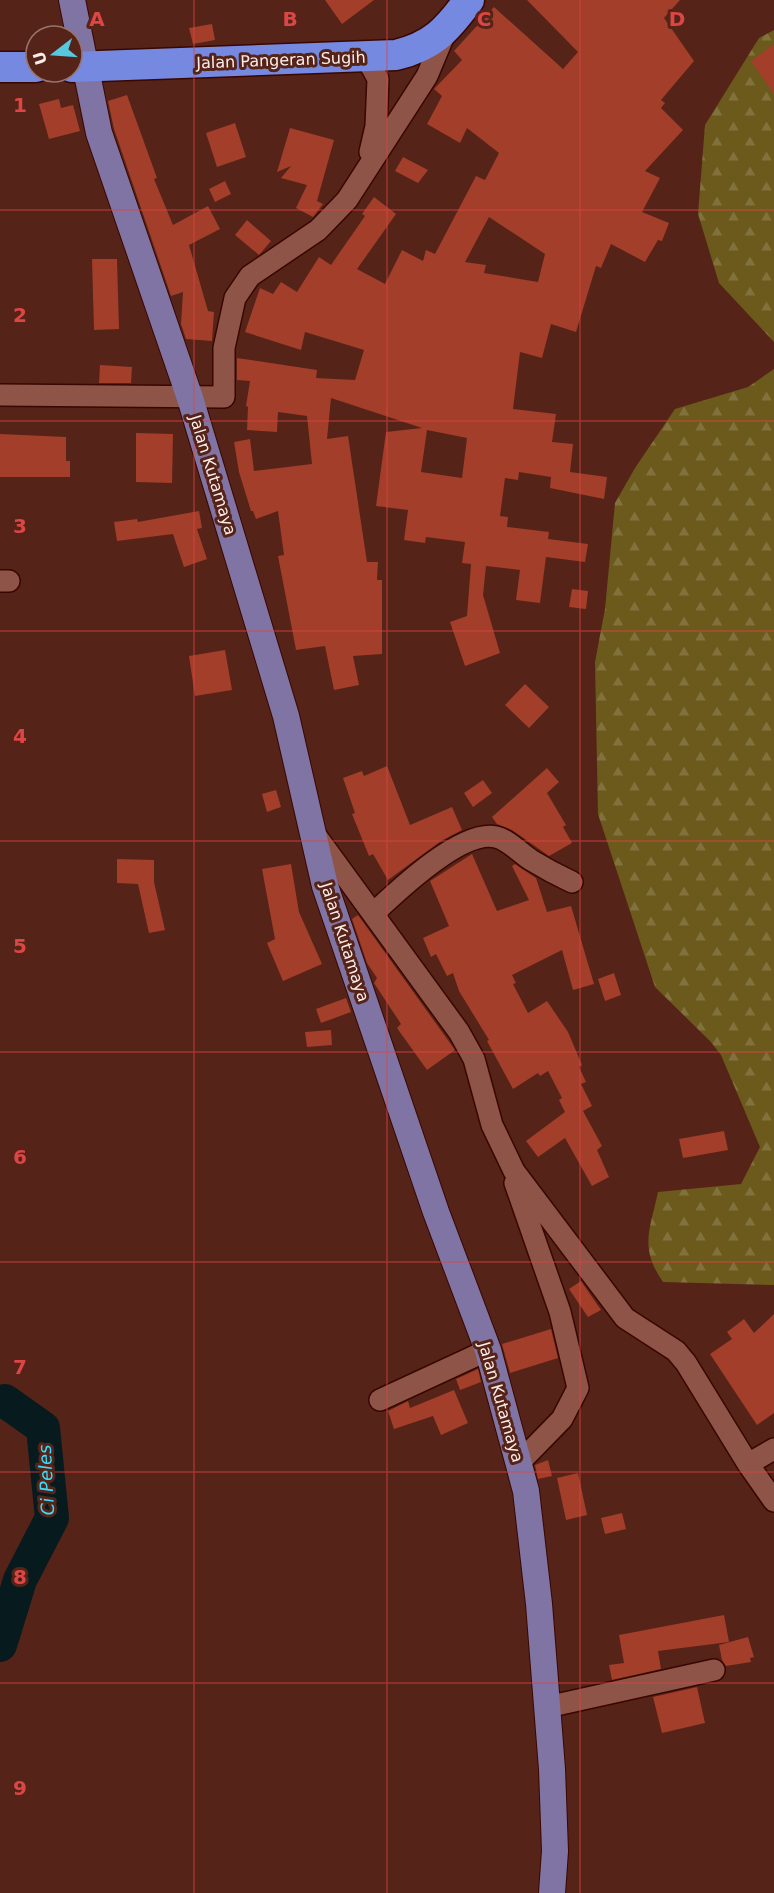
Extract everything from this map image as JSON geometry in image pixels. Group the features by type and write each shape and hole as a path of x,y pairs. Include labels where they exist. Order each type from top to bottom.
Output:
{"highway":[{"name":"Jalan Pangeran Sugih","path":"84,67 366,57 410,52 445,33 469,0"},
{"path":"0,67 24,67"}],"main road":[{"name":"Jalan Kutamaya","path":"72,0 74,24"},
{"name":"Jalan Kutamaya","path":"83,84 117,192 190,398 286,716 312,830 341,936 391,1072 436,1212 488,1350 518,1464 527,1502 547,1707 555,1851 552,1893"}],"street":[{"path":"0,395 224,398 224,348 235,298 250,276 318,230 347,200 366,167 427,76 445,33"},
{"path":"366,57 378,79 376,126 366,167"},
{"path":"312,830 459,1032 474,1059 502,1149 560,1312 578,1388 562,1419 518,1464"},
{"path":"373,914 421,870 456,848 487,836 498,837 529,859 572,882"},
{"path":"502,1149 527,1188 625,1318 676,1351 686,1363 748,1464 774,1501"},
{"path":"380,1400 488,1350"},
{"path":"748,1464 774,1449"},
{"path":"547,1707 714,1671"}],"green space":[{"path":"774,30 774,342 719,283 698,214 705,125 759,38"},
{"path":"774,369 774,1285 663,1282 651,1259 648,1238 658,1192 741,1184 760,1147 721,1055 710,1041 655,987 598,814 595,662 605,609 615,503 635,468 675,409 748,387"}],"building":[{"path":"325,0 374,0 342,24"},
{"path":"527,0 680,0 664,18 694,61 661,100 665,103 661,108 683,130 645,171 660,178 642,212 669,223 662,241 658,240 645,262 611,244 601,268 596,266 576,332 551,324 542,358 520,352 513,409 556,414 552,442 573,444 570,472 607,477 604,499 550,488 551,477 519,472 518,480 505,478 500,516 508,517 507,527 549,532 548,539 588,544 585,562 546,557 540,603 516,600 520,570 486,566 483,595 500,653 465,666 450,622 467,616 471,564 462,563 465,542 426,537 425,543 404,540 408,510 376,506 386,432 422,428 331,398 327,439 348,436 367,562 378,562 377,580 382,580 382,654 353,656 359,685 334,690 325,646 296,650 278,556 284,555 278,511 256,519 251,511 239,472 234,442 250,439 254,471 312,464 307,416 278,412 277,432 247,430 248,407 246,406 250,381 237,380 237,358 317,370 316,378 355,380 364,350 305,332 301,350 245,332 260,288 273,294 281,282 297,292 319,257 331,265 365,216 362,214 374,197 396,214 357,269 385,284 402,250 423,261 426,250 435,254 476,176 485,180 499,153 467,128 460,143 427,124 442,96 434,89 462,60 454,51 494,7 563,69 578,52","holes":["489,217 545,254 538,282 484,273 486,265 465,262","427,430 467,438 462,478 421,472"]},
{"path":"212,24 215,40 193,44 189,28"},
{"path":"774,44 774,94 751,61"},
{"path":"127,95 157,178 154,179 173,225 208,206 220,229 189,245 208,311 214,312 212,341 186,339 181,324 183,292 171,296 114,129 108,101"},
{"path":"59,99 61,108 73,105 80,131 49,139 39,104"},
{"path":"235,123 246,157 217,167 206,133"},
{"path":"290,128 334,140 317,201 323,204 313,217 296,208 307,185 281,178 291,166 277,172"},
{"path":"403,157 428,170 418,183 395,171"},
{"path":"225,181 231,194 215,202 209,189"},
{"path":"247,220 271,241 259,255 235,235"},
{"path":"92,259 117,259 119,329 94,330"},
{"path":"100,365 132,367 131,383 99,383"},
{"path":"136,433 173,434 172,483 136,482"},
{"path":"0,434 66,437 66,461 70,461 70,477 0,477"},
{"path":"199,511 202,528 197,529 207,559 184,567 173,534 117,541 114,522 137,519 138,522"},
{"path":"572,589 588,591 586,609 569,607"},
{"path":"225,650 232,690 195,696 189,656"},
{"path":"525,684 549,707 529,728 505,705"},
{"path":"387,766 410,825 452,807 462,830 441,841 388,880 373,854 369,856 352,814 355,813 343,778 362,771 364,776"},
{"path":"547,768 559,782 547,793 566,825 563,827 572,843 549,856 512,830 497,824 492,817"},
{"path":"483,780 492,793 473,807 464,793"},
{"path":"276,790 281,807 267,812 262,794"},
{"path":"472,854 497,911 529,900 512,866 515,864 536,878 547,912 571,906 594,984 573,990 562,950 512,975 516,983 513,984 528,1013 547,1001 568,1032 582,1065 579,1067 586,1082 581,1084 592,1106 583,1111 602,1146 597,1150 609,1177 592,1186 565,1138 538,1157 526,1141 565,1112 559,1100 562,1098 548,1071 540,1076 538,1073 513,1089 487,1041 489,1040 459,991 453,973 447,976 436,954 431,957 423,938 449,926 430,881"},
{"path":"117,859 154,860 154,882 165,930 149,933 138,884 117,883"},
{"path":"291,864 299,912 322,964 283,981 267,943 275,939 262,869"},
{"path":"358,915 455,1050 427,1070 397,1028 401,1024 374,983 377,978 367,963 352,919"},
{"path":"614,973 621,995 605,1001 598,979"},
{"path":"346,998 351,1012 321,1023 316,1009"},
{"path":"331,1030 332,1045 307,1047 305,1032"},
{"path":"724,1131 728,1150 683,1158 679,1139"},
{"path":"581,1281 601,1310 588,1317 569,1289"},
{"path":"774,1314 774,1413 757,1425 710,1354 732,1339 727,1332 744,1319 754,1333"},
{"path":"551,1329 558,1358 510,1373 502,1344"},
{"path":"478,1369 481,1382 460,1390 456,1379"},
{"path":"454,1390 468,1423 441,1435 433,1416 394,1429 388,1411 408,1401 410,1408"},
{"path":"548,1460 552,1476 538,1479 535,1465"},
{"path":"578,1473 587,1515 566,1520 557,1478"},
{"path":"622,1513 626,1529 605,1534 601,1518"},
{"path":"724,1615 729,1642 658,1651 661,1669 612,1680 609,1665 624,1663 619,1635"},
{"path":"748,1637 754,1657 750,1658 751,1662 726,1666 722,1660 719,1645"},
{"path":"697,1687 705,1723 662,1733 653,1697"}],"waterway":[{"name":"Ci Peles","path":"0,1402 5,1401 43,1428 52,1518 20,1580 0,1645"}]}
